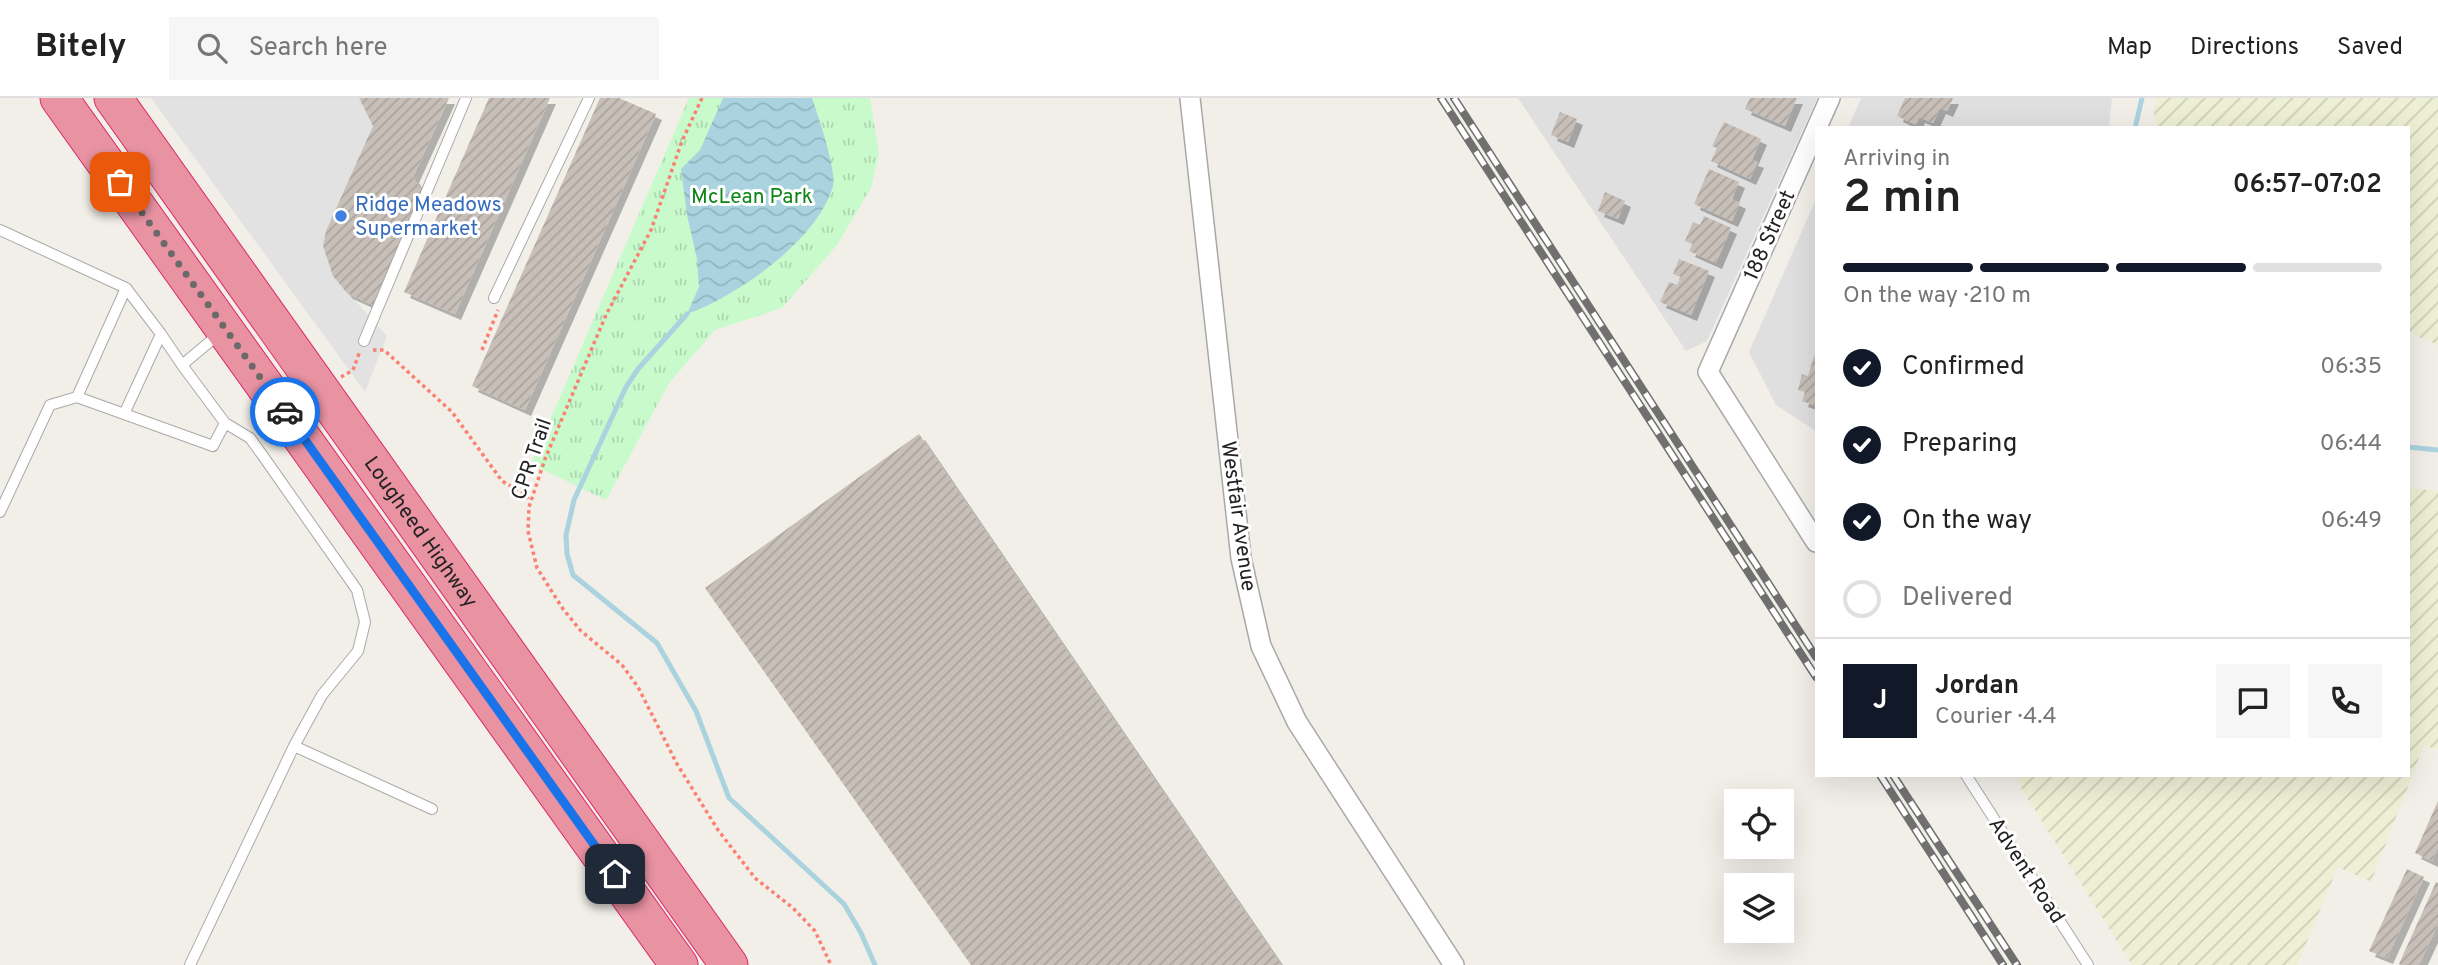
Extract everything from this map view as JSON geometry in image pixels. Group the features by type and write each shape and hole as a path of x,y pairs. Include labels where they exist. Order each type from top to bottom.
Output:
{"highway":[{"name":"Lougheed Highway","path":"59,98 680,965"},
{"name":"Lougheed Highway","path":"123,106 729,965"}],"street":[{"name":"Westfair Avenue","path":"1190,98 1241,558 1261,646 1297,722 1454,965"},
{"name":"188 Street","path":"1818,126 1830,98"},
{"name":"188 Street","path":"1815,132 1708,372 1815,540"}],"lane":[{"path":"367,346 466,98"},
{"path":"494,298 589,98"},
{"path":"0,230 126,288 225,424 250,438 357,590 365,622 358,651 322,695 293,746 190,965"},
{"path":"77,397 126,288"},
{"path":"182,365 226,328"},
{"path":"124,414 162,334"},
{"path":"0,512 50,405 77,397 214,446 225,424"},
{"path":"293,746 432,808"},
{"name":"Advent Road","path":"1967,777 2088,965"}],"path":[{"name":"CPR Trail","path":"702,98 682,142 651,230 606,315 545,459 530,503 528,531 537,568 549,588 581,631 622,665 638,687 677,764 718,830 755,878 793,908 816,931 831,965"},
{"path":"482,350 500,306 494,298"},
{"path":"339,378 354,370 367,346 384,350 452,412 502,481 526,495 530,503"}],"shaded area":[{"path":"151,98 359,98 373,126 323,246 333,276 387,336 365,392"},
{"path":"1518,98 1817,98 1707,341 1686,351"},
{"path":"1861,98 2112,98 2109,126 1849,126"},
{"path":"1815,201 1815,430 1776,405 1749,352"}],"green space":[{"name":"McLean Park","path":"689,98 870,98 879,154 871,188 837,245 782,308 715,330 669,383 606,500 531,464"},
{"path":"2157,98 2438,98 2438,345 2410,333 2410,126 2157,126 2153,111"},
{"path":"2410,488 2438,491 2438,750 2424,745 2371,882 2338,867 2297,965 2132,965 2021,788 2017,777 2410,777"}],"water":[{"path":"723,98 812,98 830,156 833,186 811,226 773,264 729,294 687,314 699,287 697,259 687,215 681,169 700,150"}],"building":[{"path":"359,98 449,98 413,177 422,192 373,305 347,293 333,276 323,246 326,231 373,126"},
{"path":"489,98 550,98 455,314 404,292"},
{"path":"600,98 619,98 656,114 525,410 472,386"},
{"path":"1750,98 1797,98 1785,126 1745,109"},
{"path":"1905,98 1953,98 1947,111 1940,108 1933,123 1919,117 1916,125 1897,116"},
{"path":"1560,112 1577,119 1568,142 1551,135"},
{"path":"1724,122 1761,139 1752,160 1758,162 1750,179 1711,161 1717,148 1712,146"},
{"path":"1709,169 1739,182 1732,199 1740,203 1732,221 1694,204"},
{"path":"1605,192 1625,201 1618,219 1598,211"},
{"path":"1704,216 1731,228 1716,263 1689,251 1693,244 1685,241 1693,222 1700,225"},
{"path":"1679,259 1709,271 1691,315 1660,302 1669,282 1677,285 1681,277 1673,274"},
{"path":"1814,356 1815,406 1802,401 1805,392 1798,390 1802,374 1808,376"},
{"path":"919,434 1281,965 971,965 705,588"},
{"path":"2438,801 2438,847 2432,861 2415,853"},
{"path":"2407,869 2424,877 2387,958 2369,951"},
{"path":"2436,882 2438,924 2419,965 2401,965 2399,964"}],"waterway":[{"path":"2135,126 2142,98"},
{"path":"687,314 638,369 626,387 574,500 566,535 567,554 573,575 657,643 696,711 729,798 844,904 875,965"},
{"path":"2410,447 2438,450"}],"railway":[{"path":"1441,98 1815,675"},
{"path":"1454,98 1815,655"},
{"path":"1881,777 2003,965"},
{"path":"1894,777 2017,965"}],"way so far":[{"path":"120,182 285,412"}],"place":[{"name":"Ridge Meadows Supermarket","path":"341,216"}],"route":[{"path":"285,412 615,874"}]}
